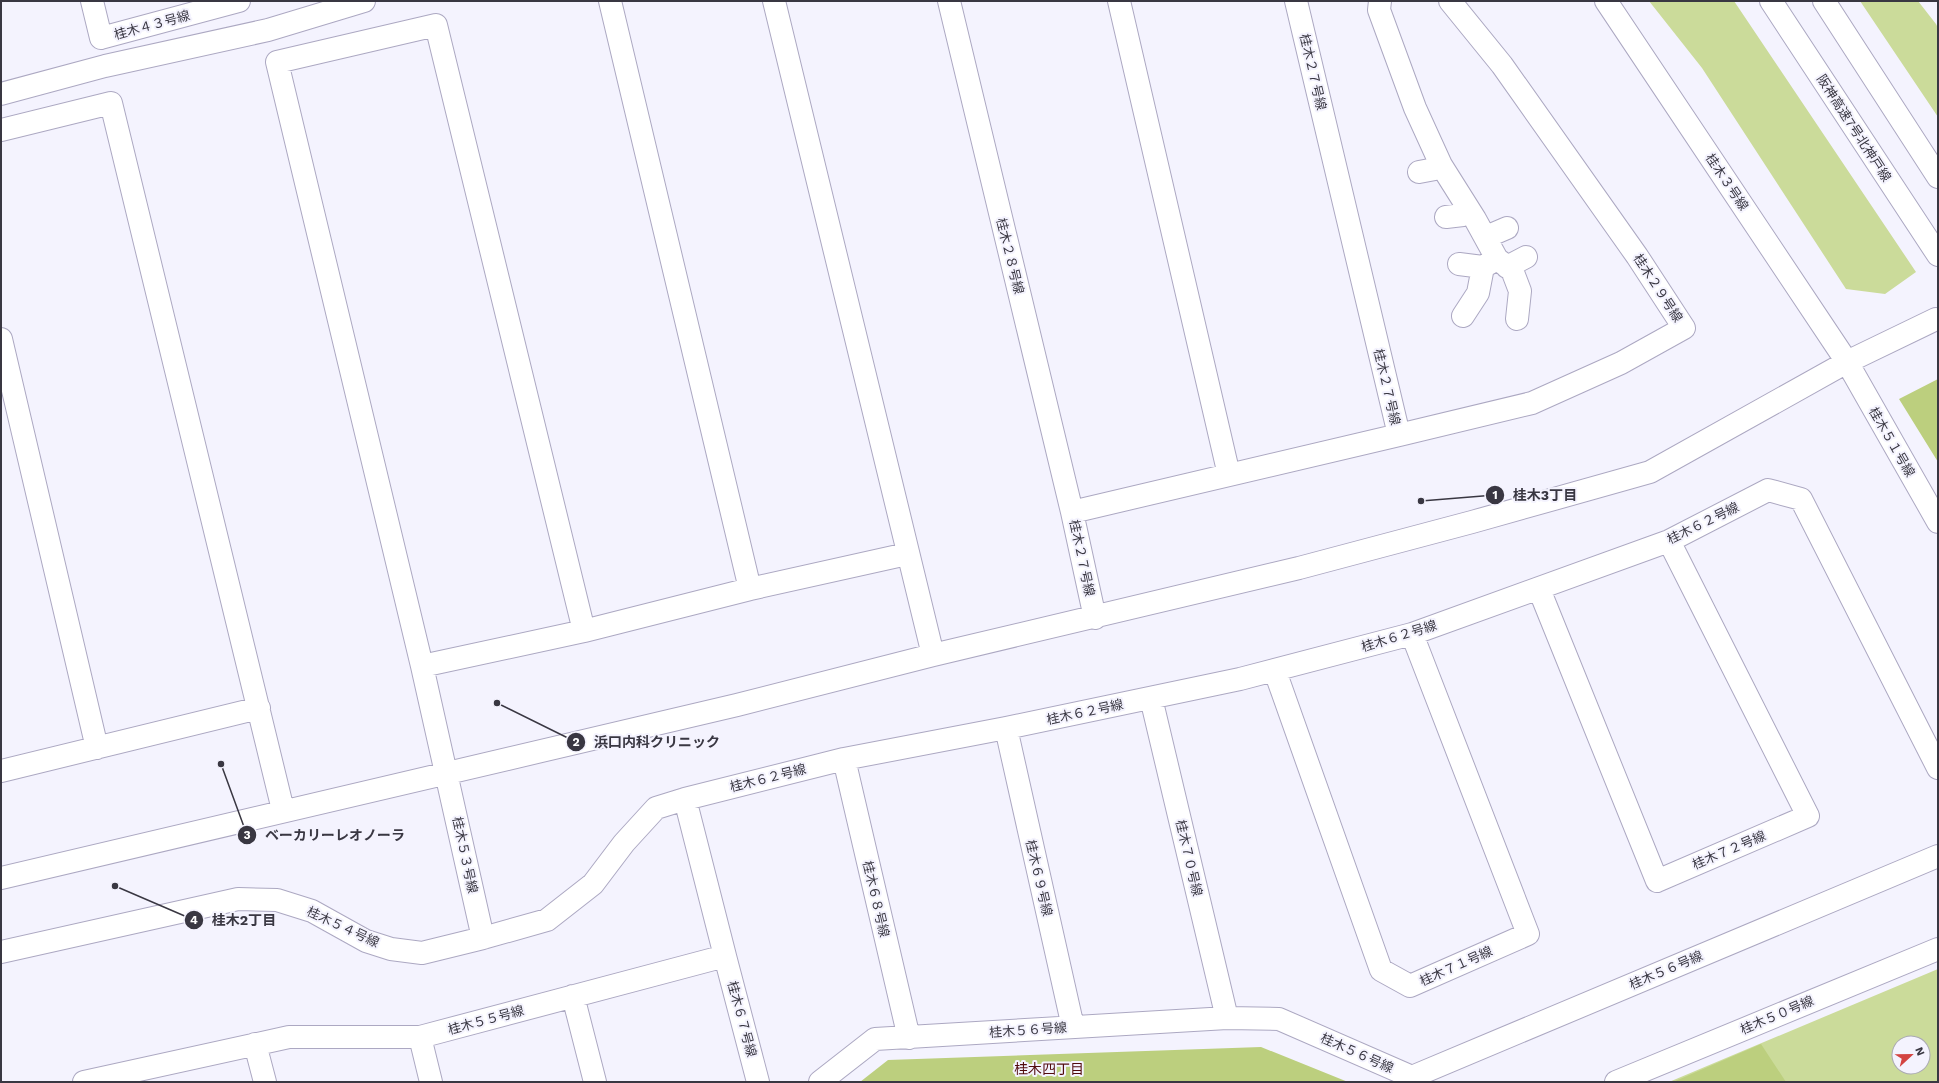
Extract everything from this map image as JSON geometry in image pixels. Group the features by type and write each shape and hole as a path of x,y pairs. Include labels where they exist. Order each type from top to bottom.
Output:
{"main road":[{"name":"桂木４３号線","path":"92,1 101,38 239,1"},
{"path":"1,94 105,66 268,30 364,1"},
{"path":"610,1 750,589"},
{"path":"774,1 907,554 933,655"},
{"name":"桂木２８号線","path":"949,1 1072,512"},
{"path":"1119,1 1229,475"},
{"name":"桂木２７号線","path":"1095,618 1072,512 1399,435 1296,1"},
{"path":"1380,1 1379,10 1409,115 1503,263 1512,270 1520,291 1516,319"},
{"name":"桂木２９号線","path":"1399,435 1532,403 1621,363 1684,328 1637,256 1502,65 1450,1"},
{"name":"桂木３号線","path":"1606,1 1847,362"},
{"name":"阪神高速7号北神戸線","path":"1771,1 1938,255"},
{"path":"1824,1 1938,177"},
{"name":"桂木５３号線","path":"483,938 447,772 277,62 436,25 584,631"},
{"path":"1,130 111,103 283,810"},
{"path":"1419,172 1441,165"},
{"path":"1446,217 1463,215 1470,212"},
{"path":"1486,237 1507,228"},
{"path":"1459,264 1503,263"},
{"path":"1463,316 1478,293 1503,263"},
{"path":"1,878 283,810 737,705 933,655 1095,618 1299,568 1472,522 1650,472 1847,362 1936,319"},
{"path":"1,339 97,748"},
{"name":"桂木５１号線","path":"1847,362 1938,522"},
{"name":"桂木６２号線","path":"685,799 844,759 1006,728 1275,671 1412,634 1669,541 1768,490 1801,499 1938,768"},
{"name":"桂木７２号線","path":"1539,588 1657,881 1808,816 1669,541"},
{"path":"422,666 584,631 750,589 907,554"},
{"name":"桂木７１号線","path":"1275,671 1381,970 1410,986 1528,934 1412,634"},
{"name":"桂木７０号線","path":"1151,698 1227,1018"},
{"path":"1,771 259,708"},
{"name":"桂木６９号線","path":"1006,728 1073,1027"},
{"name":"桂木６８号線","path":"844,759 909,1038"},
{"path":"685,799 725,956"},
{"name":"桂木５４号線","path":"1,952 238,899 277,900 312,911 366,941 391,948 422,953 547,920 593,884 624,843 656,808 685,799"},
{"name":"桂木５６号線","path":"820,1082 875,1039 1227,1018 1279,1019 1417,1079 1938,856"},
{"name":"桂木５０号線","path":"1616,1082 1938,949"},
{"name":"桂木５５号線","path":"96,1081 289,1037 420,1037 725,956"},
{"name":"桂木６７号線","path":"725,956 758,1082"},
{"path":"573,996 595,1082"},
{"path":"420,1037 431,1082"},
{"path":"255,1044 265,1082"}],"green space":[{"path":"1649,1 1734,1 1916,272 1885,294 1846,289 1702,68"},
{"path":"1860,1 1918,1 1936,24 1938,28 1938,117"},
{"path":"1938,379 1938,462 1899,399"},
{"path":"1938,969 1938,1082 1669,1082"},
{"path":"1761,1044 1786,1082 1673,1082"},
{"path":"1261,1047 1348,1082 860,1082 888,1060"}],"place":[{"name":"桂木3丁目","path":"1421,501"},
{"name":"浜口内科クリニック","path":"497,703"},
{"name":"ベーカリーレオノーラ","path":"221,764"},
{"name":"桂木2丁目","path":"115,886"}],"district":[{"name":"桂木四丁目","path":"1049,1069"}]}
